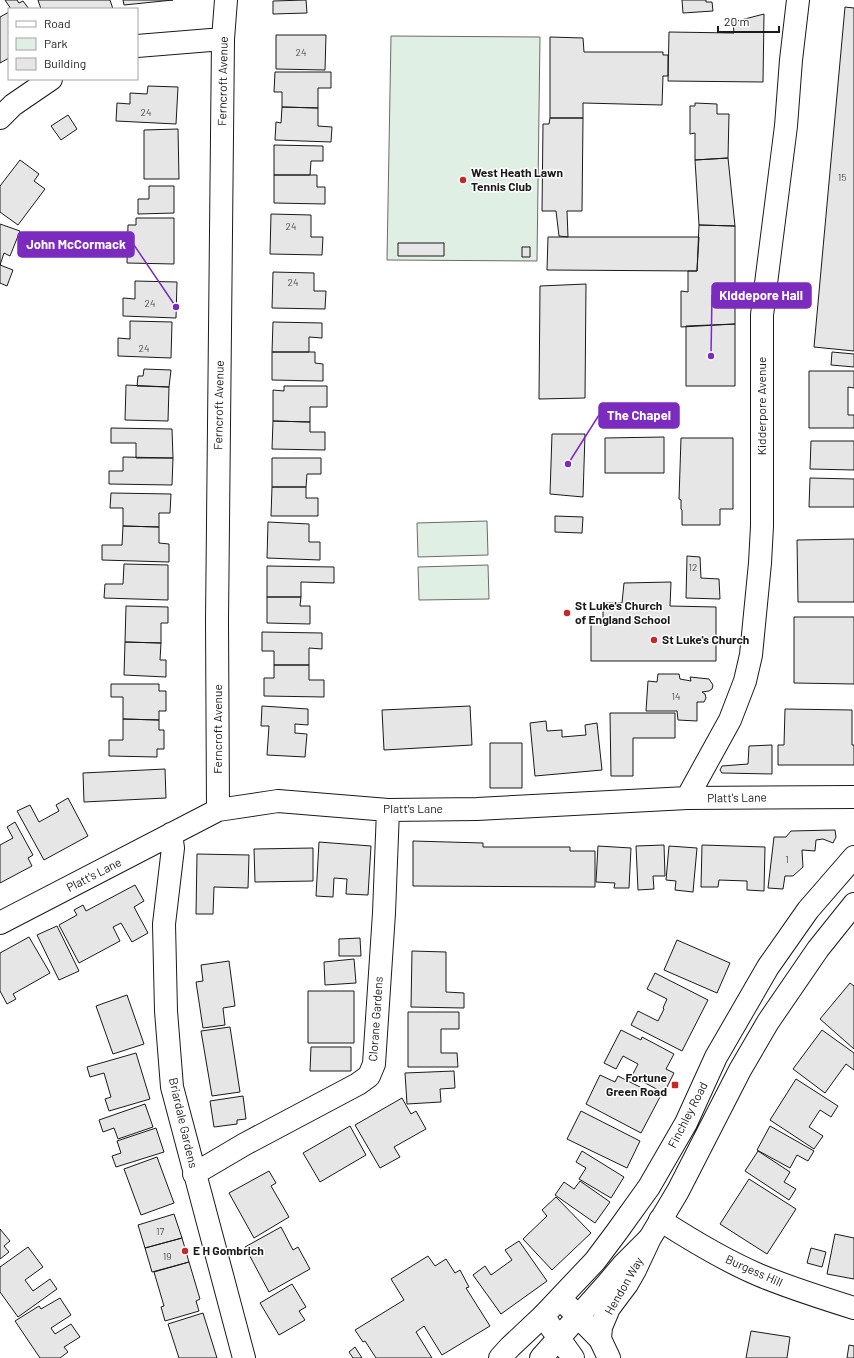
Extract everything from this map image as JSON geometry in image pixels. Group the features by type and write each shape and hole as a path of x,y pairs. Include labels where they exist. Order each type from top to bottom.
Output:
{"main road":[{"name":"Ferncroft Avenue","path":"218,810 217,620 223,39 226,0"},
{"name":"Kidderpore Avenue","path":"687,798 730,720 745,681 751,655 762,526 762,315 786,126 791,60 798,0"},
{"path":"138,46 223,39"},
{"path":"0,118 13,105 50,80"},
{"name":"Platt's Lane","path":"0,923 218,810 278,801 388,810 477,809 687,798 854,797"},
{"name":"Clorane Gardens","path":"194,1174 245,1144 346,1090 369,1076 374,1064 384,913 388,810"},
{"name":"Briardale Gardens","path":"171,834 173,848 164,924 166,1011 172,1087 244,1358"},
{"name":"Finchley Road","path":"500,1358 543,1316 595,1260 649,1187 686,1123 716,1057 768,967 808,910 854,857"},
{"path":"541,1358 655,1229 678,1191 740,1070 768,1022 818,949 854,904"},
{"name":"Burgess Hill","path":"655,1229 724,1258 759,1275 812,1295 854,1308"},
{"name":"Hendon Way","path":"600,1338 601,1327 610,1308 635,1270 655,1229"},
{"path":"560,1298 600,1338 609,1358"},
{"path":"543,1316 573,1358"}],"green space":[{"name":"West Heath Lawn Tennis Club","path":"391,36 540,37 537,261 387,260"},
{"path":"487,521 488,555 418,557 417,523"},
{"path":"488,565 489,599 419,600 418,567"}],"building":[{"path":"5,0 17,0 19,3 23,1 28,8 10,8"},
{"path":"38,0 110,0 113,8 41,8"},
{"path":"123,0 173,0 124,5"},
{"path":"306,0 307,13 273,14 273,1"},
{"path":"682,0 706,0 706,2 712,2 713,11 683,13"},
{"path":"845,7 854,8 854,351 814,347"},
{"path":"8,13 8,59 0,63 0,17"},
{"path":"764,14 763,82 668,81 669,32 734,33 733,22"},
{"path":"276,35 326,35 325,70 276,69"},
{"path":"550,37 583,38 584,52 663,52 663,55 668,55 668,76 663,76 662,105 583,103 583,118 550,118"},
{"path":"275,72 331,72 331,88 318,88 318,108 282,107 282,92 274,92"},
{"path":"148,86 178,87 176,124 116,121 117,103 130,104 130,93 147,94"},
{"path":"695,103 717,104 717,114 729,114 728,158 695,160 695,133 690,134 690,106 695,106"},
{"path":"282,107 318,108 318,126 332,127 331,142 275,140 276,122 281,123"},
{"path":"68,115 77,129 61,140 51,126"},
{"path":"550,118 583,118 582,211 567,211 568,237 559,236 556,211 542,211 543,124 549,124"},
{"path":"178,129 179,179 144,179 144,130"},
{"path":"274,145 323,146 323,161 311,161 310,175 274,175"},
{"path":"728,158 735,226 699,225 695,160"},
{"path":"20,160 39,174 34,181 45,189 18,225 0,212 0,186"},
{"path":"274,175 317,175 317,187 325,187 325,204 274,203"},
{"path":"149,186 174,186 174,213 138,214 138,199 149,199"},
{"path":"271,214 311,215 311,237 323,237 322,255 270,254"},
{"path":"136,218 174,218 174,264 127,263 128,225 136,225"},
{"path":"0,224 20,231 10,256 4,253 0,265"},
{"path":"699,225 735,226 735,324 681,327 681,291 688,292 688,271 697,271"},
{"path":"548,237 699,237 697,271 547,270"},
{"path":"398,243 444,243 444,256 398,256"},
{"path":"522,247 530,247 530,257 522,257"},
{"path":"0,265 13,270 7,286 0,283"},
{"path":"273,272 314,273 314,291 326,291 325,309 272,308"},
{"path":"135,281 177,282 176,318 123,316 123,298 135,299"},
{"path":"586,284 585,398 539,399 540,286"},
{"path":"130,321 172,322 171,358 118,356 118,338 130,339"},
{"path":"273,322 322,323 322,338 309,337 309,352 272,352"},
{"path":"735,324 735,386 686,386 686,326"},
{"path":"272,352 315,352 315,363 323,364 323,381 272,380"},
{"path":"832,352 854,354 854,367 831,365"},
{"path":"144,369 171,370 169,387 137,386 138,376 143,376"},
{"path":"809,371 854,371 854,388 848,387 848,415 854,415 854,428 809,428"},
{"path":"126,385 169,387 168,421 125,420"},
{"path":"284,386 327,386 327,407 310,407 310,422 273,421 273,390 284,391"},
{"path":"273,421 310,422 310,432 325,432 325,450 272,449"},
{"path":"111,428 172,429 173,458 136,458 136,443 111,443"},
{"path":"552,434 585,434 583,497 550,494"},
{"path":"664,437 664,473 605,473 605,438"},
{"path":"681,438 733,438 733,509 720,509 720,525 682,525 681,500 679,499"},
{"path":"811,441 854,441 854,470 810,469"},
{"path":"123,457 173,458 172,485 109,484 109,471 123,471"},
{"path":"272,458 321,458 321,474 307,474 306,487 272,487"},
{"path":"810,478 854,479 854,507 809,507"},
{"path":"272,487 306,487 306,498 318,498 318,516 271,516"},
{"path":"111,493 171,494 170,513 159,513 159,527 123,526 123,508 110,508"},
{"path":"555,516 583,517 582,533 555,532"},
{"path":"268,522 309,524 309,542 320,542 320,560 267,558"},
{"path":"123,526 159,527 159,543 169,544 169,562 102,560 102,545 122,545"},
{"path":"854,539 854,602 798,602 797,540"},
{"path":"687,556 700,557 701,578 719,579 720,599 686,598"},
{"path":"124,564 168,565 168,600 104,598 105,584 123,584"},
{"path":"267,566 334,567 334,583 301,582 301,597 267,597"},
{"name":"St Luke's Church","path":"671,582 670,606 716,607 716,661 591,661 591,619 603,619 603,603 622,603 624,583"},
{"path":"267,597 301,597 300,606 310,606 310,624 267,623"},
{"path":"126,606 168,607 168,623 161,623 161,643 125,642"},
{"path":"794,617 854,617 854,684 794,683"},
{"path":"262,632 322,633 322,649 309,648 309,665 274,665 274,651 262,651"},
{"path":"125,642 161,643 160,660 166,660 166,677 124,675"},
{"path":"274,665 309,665 309,680 324,680 324,697 264,696 264,678 274,678"},
{"path":"658,674 679,674 680,679 691,681 690,677 709,679 713,685 712,689 702,692 705,694 706,698 704,702 697,702 697,721 678,720 677,711 646,711 648,681 657,682"},
{"path":"111,684 159,684 159,691 166,691 166,711 159,711 159,720 123,719 123,697 111,697"},
{"path":"262,706 308,709 308,725 295,724 295,733 307,734 305,757 267,755 269,726 261,726"},
{"path":"470,706 472,745 384,750 382,710"},
{"path":"785,709 852,710 852,745 854,745 854,765 778,765 778,745 784,745"},
{"path":"610,713 675,713 675,738 633,738 633,776 611,776"},
{"path":"123,719 159,720 159,730 164,730 164,749 157,749 157,757 109,756 109,740 123,740"},
{"path":"546,721 547,731 562,730 562,737 586,735 585,725 597,723 602,770 535,776 530,723"},
{"path":"490,743 522,743 522,788 490,788"},
{"path":"772,745 772,774 722,773 720,770 722,766 748,764 749,746"},
{"path":"165,769 166,798 84,802 83,773"},
{"path":"68,798 88,836 44,860 17,811 30,805 39,822 59,811 56,805"},
{"path":"15,822 33,855 28,858 32,866 0,883 0,845 13,838 7,827"},
{"path":"835,830 836,837 833,843 823,839 816,840 815,851 802,850 803,867 793,876 785,876 783,889 768,888 774,837 786,837 791,831"},
{"path":"413,841 483,843 483,847 570,847 570,851 595,851 595,887 413,886"},
{"path":"319,842 371,846 368,895 346,894 347,879 334,878 333,897 316,896"},
{"path":"664,845 665,876 653,876 654,889 638,890 636,846"},
{"path":"702,845 765,847 764,891 747,890 747,881 719,880 718,887 701,887"},
{"path":"598,846 631,848 629,888 614,888 615,883 596,882"},
{"path":"669,846 697,848 693,892 675,890 676,881 666,880"},
{"path":"313,848 313,881 255,882 254,849"},
{"path":"197,854 249,855 248,888 214,887 213,914 196,914"},
{"path":"135,885 144,901 134,907 148,933 132,942 121,923 113,927 120,941 79,963 59,925 77,915 74,910 83,905 86,911"},
{"path":"57,926 79,971 59,980 37,935"},
{"path":"29,937 50,973 13,994 16,999 7,1004 0,991 0,953"},
{"path":"360,938 361,956 339,956 339,939"},
{"path":"677,940 730,963 717,993 664,970"},
{"path":"412,951 446,952 446,992 464,993 464,1008 411,1007"},
{"path":"354,959 356,983 325,985 324,962"},
{"path":"229,961 235,1006 223,1008 225,1025 203,1028 196,982 203,981 201,965"},
{"path":"655,973 708,1000 682,1051 631,1025 638,1011 658,1021 664,1009 663,1008 667,999 647,989"},
{"path":"850,983 854,986 854,1049 820,1019"},
{"path":"308,991 354,991 354,1043 308,1043"},
{"path":"127,995 144,1044 113,1054 96,1006"},
{"path":"408,1012 459,1012 459,1029 441,1029 441,1053 457,1053 458,1067 408,1067"},
{"path":"230,1027 240,1092 212,1096 201,1031"},
{"path":"621,1030 641,1040 642,1037 674,1054 666,1069 674,1073 664,1093 632,1076 638,1064 623,1056 616,1069 604,1063"},
{"path":"822,1030 854,1053 854,1070 846,1064 825,1093 793,1069"},
{"path":"311,1047 351,1047 351,1071 310,1071"},
{"path":"136,1053 150,1099 109,1111 105,1099 111,1097 104,1073 90,1077 87,1067"},
{"path":"454,1071 455,1088 440,1089 441,1102 407,1104 405,1073"},
{"path":"600,1075 615,1082 618,1076 660,1097 641,1133 586,1104"},
{"path":"796,1079 838,1106 831,1117 820,1110 809,1127 823,1136 814,1149 770,1120"},
{"path":"243,1096 246,1119 237,1120 237,1124 214,1127 210,1101"},
{"path":"402,1098 411,1114 416,1111 426,1129 394,1147 400,1157 380,1168 355,1125"},
{"path":"145,1104 153,1127 118,1139 114,1128 103,1132 99,1120"},
{"path":"581,1111 640,1141 627,1168 567,1139"},
{"path":"350,1126 366,1155 320,1182 303,1153"},
{"path":"770,1126 814,1151 808,1161 797,1155 790,1168 757,1150"},
{"path":"156,1128 164,1152 116,1167 112,1156 121,1153 117,1141"},
{"path":"582,1151 624,1177 611,1198 579,1179 586,1168 576,1162"},
{"path":"758,1151 790,1172 784,1182 796,1189 789,1200 745,1171"},
{"path":"157,1157 174,1203 141,1215 124,1169"},
{"path":"269,1171 276,1183 271,1186 289,1217 254,1238 229,1193"},
{"path":"749,1179 796,1209 767,1254 720,1224"},
{"path":"580,1181 610,1202 595,1223 555,1195 564,1182 574,1189"},
{"path":"556,1197 591,1233 552,1270 523,1239 547,1216 542,1210"},
{"path":"174,1214 182,1238 145,1248 138,1225"},
{"path":"281,1227 293,1250 298,1247 310,1269 269,1292 245,1247"},
{"path":"0,1229 10,1241 4,1246 9,1252 0,1259"},
{"path":"835,1234 854,1238 854,1279 827,1274"},
{"path":"182,1238 189,1262 152,1272 145,1248"},
{"path":"519,1241 547,1281 501,1314 473,1275 485,1266 491,1275 512,1260 505,1250"},
{"path":"28,1247 43,1267 25,1280 33,1291 50,1279 57,1289 18,1317 0,1292 0,1267"},
{"path":"811,1248 826,1252 822,1267 807,1263"},
{"path":"428,1256 435,1266 446,1259 455,1273 460,1270 469,1287 466,1288 490,1326 442,1355 424,1326 416,1332 432,1358 376,1358 365,1341 363,1342 355,1330 404,1300 391,1279"},
{"path":"189,1262 200,1299 196,1301 199,1311 165,1321 161,1307 164,1306 154,1272"},
{"path":"292,1284 306,1307 299,1311 305,1320 279,1335 260,1303"},
{"path":"60,1298 71,1315 51,1328 55,1334 71,1324 80,1337 64,1347 68,1352 60,1358 40,1358 15,1321 39,1306 41,1309"},
{"path":"203,1313 217,1358 179,1358 168,1324"},
{"path":"751,1331 790,1337 787,1358 746,1358"},
{"path":"849,1345 854,1346 854,1358 847,1358"},
{"path":"355,1347 362,1358 353,1358 349,1352"}],"place":[{"name":"West Heath Lawn Tennis Club","path":"463,180"},
{"name":"John McCormack","path":"176,307"},
{"name":"Kiddepore Hall","path":"711,356"},
{"name":"The Chapel","path":"568,464"},
{"name":"St Luke's Church of England School","path":"567,613"},
{"name":"St Luke's Church","path":"654,640"},
{"name":"Fortune Green Road","path":"675,1085"},
{"name":"E H Gombrich","path":"185,1251"}]}
